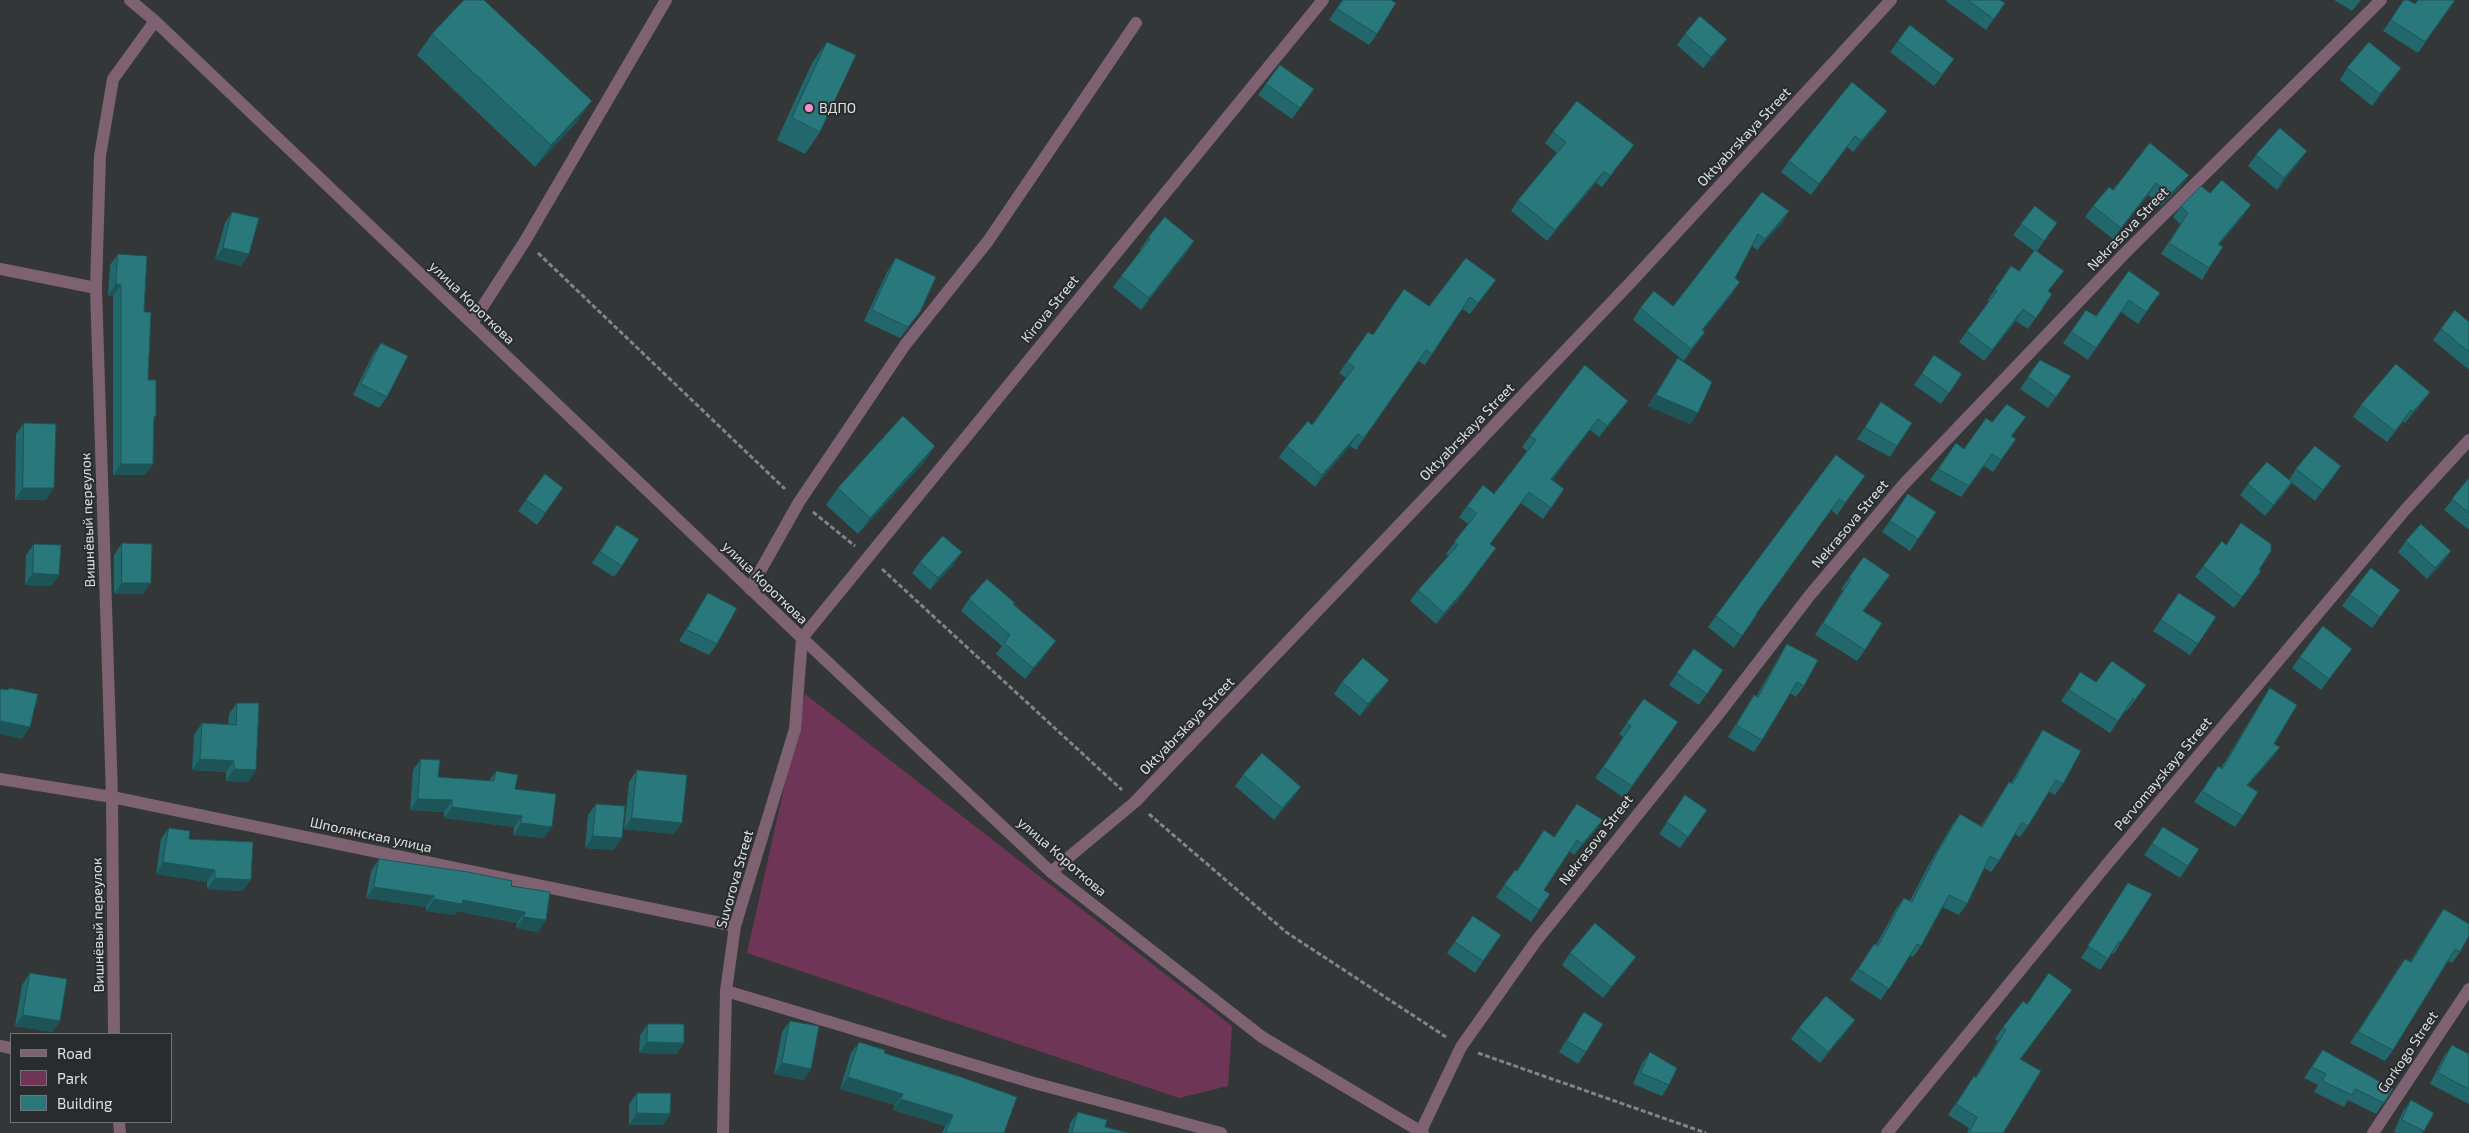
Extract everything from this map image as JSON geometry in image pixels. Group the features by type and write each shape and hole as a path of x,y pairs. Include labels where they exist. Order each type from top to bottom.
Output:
{"street":[{"name":"улица Короткова","path":"130,0 155,21 750,589 1051,872 1262,1036 1421,1133"},
{"path":"472,323 525,240 666,0"},
{"name":"Kirova Street","path":"802,638 867,555 1323,0"},
{"name":"Oktyabrskaya Street","path":"1051,872 1135,802 1638,274 1891,0"},
{"name":"Nekrasova Street","path":"1421,1133 1461,1047 1536,941 1624,828 1717,716 1810,595 1904,484 2127,251 2381,0"},
{"name":"Вишнёвый переулок","path":"114,1033 112,797 96,288 100,156 112,79 155,21"},
{"path":"750,589 800,502 905,344 988,241 1136,23"},
{"path":"0,269 96,288"},
{"name":"Pervomayskaya Street","path":"1886,1133 2108,863 2398,517 2469,440"},
{"name":"Suvorova Street","path":"723,1133 726,992 735,926 796,729 802,638"},
{"name":"Шполянская улица","path":"0,779 112,797 735,926"},
{"name":"Gorkogo Street","path":"2373,1133 2469,989"},
{"path":"726,992 1034,1083 1221,1133"}],"path":[{"path":"525,240 800,502 867,555 1135,802 1286,932 1461,1047 1706,1133"}],"green space":[{"path":"805,694 1232,1026 1228,1086 1179,1098 747,953"}],"building":[{"path":"464,0 484,0 592,101 551,145 432,34"},
{"path":"1343,0 1391,0 1396,3 1377,34 1337,9"},
{"path":"1968,0 2000,0 2005,3 1994,19"},
{"path":"2404,0 2415,4 2418,0 2455,0 2425,42 2391,20"},
{"path":"1700,16 1727,39 1711,57 1685,34"},
{"path":"1910,25 1954,59 1942,75 1898,41"},
{"path":"827,42 856,55 820,132 792,118"},
{"path":"2369,42 2401,68 2380,94 2347,68"},
{"path":"1280,65 1314,89 1300,108 1266,84"},
{"path":"1852,82 1887,111 1861,141 1855,136 1819,184 1789,161"},
{"path":"1577,101 1634,145 1610,176 1604,171 1555,230 1518,200 1566,142 1553,132"},
{"path":"2280,128 2307,151 2284,178 2256,155"},
{"path":"2150,143 2189,175 2169,195 2156,183 2121,228 2093,206 2109,187 2113,190"},
{"path":"2222,180 2251,205 2218,244 2223,247 2209,268 2169,243 2188,213 2181,206 2201,186 2210,193"},
{"path":"1762,192 1789,211 1765,239 1758,234 1735,278 1740,282 1702,330 1705,332 1691,349 1640,308 1654,291 1673,306"},
{"path":"2035,206 2057,223 2044,241 2021,224"},
{"path":"232,212 259,218 249,254 223,248"},
{"path":"1165,217 1194,241 1149,298 1121,276"},
{"path":"2035,250 2064,271 2048,291 2052,294 2036,318 2023,309 1992,350 1967,331 1997,291 1995,289 2011,266 2019,271"},
{"path":"118,254 147,256 144,312 151,312 148,380 156,380 153,464 121,464 121,285 116,284"},
{"path":"896,258 936,277 920,312 908,327 872,310"},
{"path":"1466,258 1496,280 1478,303 1470,297 1432,354 1426,350 1364,438 1358,434 1322,475 1287,446 1308,421 1312,425 1354,367 1347,362 1368,332 1373,335 1404,289 1429,306"},
{"path":"2129,271 2160,293 2146,312 2129,300 2096,348 2071,332 2086,310 2096,316"},
{"path":"2455,310 2469,322 2469,352 2441,329"},
{"path":"381,343 408,356 387,397 361,384"},
{"path":"1934,355 1962,374 1949,393 1922,374"},
{"path":"1678,358 1712,382 1698,413 1656,395"},
{"path":"2040,360 2071,376 2056,397 2028,377"},
{"path":"2396,364 2430,392 2413,412 2411,410 2395,431 2361,405"},
{"path":"1585,365 1628,401 1607,426 1598,419 1551,479 1564,489 1551,508 1529,492 1490,544 1496,548 1444,613 1418,590 1458,545 1454,542 1477,513 1467,506 1483,485 1494,494 1536,440 1530,436"},
{"path":"1881,402 1912,423 1897,446 1865,428"},
{"path":"2007,404 2026,417 2011,436 2016,439 2001,460 1992,454 1969,486 1938,469 1956,443 1964,449 1986,418 1992,422"},
{"path":"903,416 935,446 870,518 838,488"},
{"path":"24,423 56,424 54,488 23,488"},
{"path":"2315,446 2341,466 2323,490 2296,469"},
{"path":"1836,455 1865,476 1845,503 1839,499 1742,636 1716,616"},
{"path":"2267,462 2292,482 2273,505 2248,484"},
{"path":"545,474 563,488 545,513 526,500"},
{"path":"2469,478 2469,513 2452,499"},
{"path":"1908,494 1936,512 1918,539 1890,521"},
{"path":"2241,523 2271,544 2271,551 2259,570 2261,571 2242,597 2203,566 2222,541 2226,545"},
{"path":"2421,524 2451,551 2435,568 2406,541"},
{"path":"617,525 639,539 622,566 600,552"},
{"path":"943,536 962,552 938,578 920,562"},
{"path":"122,543 152,544 151,583 122,583"},
{"path":"34,544 61,545 59,575 33,573"},
{"path":"1864,557 1890,575 1863,611 1882,623 1865,650 1823,623 1851,579 1849,578"},
{"path":"2371,568 2400,590 2380,617 2350,595"},
{"path":"987,579 1056,641 1033,668 1004,643 1010,635 969,599"},
{"path":"708,593 737,608 717,644 687,630"},
{"path":"2179,593 2216,617 2198,644 2161,620"},
{"path":"2323,626 2352,649 2329,679 2300,657"},
{"path":"1787,644 1818,660 1804,686 1797,682 1762,740 1736,725 1754,695 1758,697"},
{"path":"1694,649 1723,670 1707,694 1677,673"},
{"path":"1363,658 1389,680 1368,704 1342,682"},
{"path":"2112,661 2146,685 2135,700 2133,698 2118,721 2069,690 2080,672 2096,682"},
{"path":"9,688 38,694 30,727 0,721 0,689 8,690"},
{"path":"2270,688 2297,705 2274,744 2280,747 2247,785 2258,792 2243,816 2202,791 2218,766 2222,769"},
{"path":"1644,699 1678,722 1632,786 1603,767 1631,726 1627,723"},
{"path":"237,703 259,703 256,770 234,769 234,761 200,759 202,723 236,725"},
{"path":"2043,730 2081,751 2063,784 2056,780 2028,826 2022,822 1999,861 1990,856 1967,904 1949,895 1921,946 1917,944 1889,989 1858,969 1874,944 1878,946 1904,898 1912,902 1960,814 1982,827 2009,782 2012,784"},
{"path":"1262,753 1301,787 1282,808 1243,775"},
{"path":"421,759 440,760 438,777 494,781 496,771 518,775 515,789 556,794 552,827 521,823 522,816 452,807 452,800 418,799"},
{"path":"637,770 687,775 682,823 632,818"},
{"path":"1685,795 1707,810 1688,837 1667,822"},
{"path":"596,804 625,806 622,838 593,836"},
{"path":"1577,804 1603,820 1582,844 1577,840 1544,890 1550,894 1539,910 1504,885 1515,870 1517,871 1544,830 1554,837"},
{"path":"2163,827 2199,849 2188,866 2152,844"},
{"path":"169,828 190,831 189,839 253,842 251,880 215,878 215,870 163,862"},
{"path":"379,859 468,872 512,881 511,886 550,892 546,920 524,917 525,912 463,900 462,904 434,899 434,896 374,887"},
{"path":"2128,883 2152,894 2108,959 2088,946"},
{"path":"2444,909 2469,924 2469,936 2460,952 2455,949 2393,1050 2358,1032 2405,959 2411,962"},
{"path":"1473,916 1501,935 1483,961 1455,942"},
{"path":"1595,923 1636,957 1611,987 1570,953"},
{"path":"30,973 67,979 60,1021 23,1015"},
{"path":"2049,973 2072,990 2020,1059 2041,1071 2003,1133 1969,1133 1977,1117 1956,1104 1974,1076 1976,1078 2006,1030 2003,1027 2023,1001 2027,1004"},
{"path":"1826,996 1855,1020 1828,1052 1799,1028"},
{"path":"1584,1012 1603,1024 1586,1052 1567,1041"},
{"path":"790,1021 819,1026 811,1069 782,1063"},
{"path":"648,1024 684,1024 684,1043 647,1042"},
{"path":"859,1042 885,1050 884,1053 1017,1097 1004,1133 945,1133 953,1115 901,1099 903,1094 848,1077"},
{"path":"2452,1045 2469,1054 2469,1089 2438,1073"},
{"path":"2323,1050 2393,1089 2384,1103 2355,1089 2352,1095 2322,1081 2326,1074 2312,1067"},
{"path":"1650,1052 1677,1068 1669,1085 1641,1073"},
{"path":"637,1093 671,1093 670,1114 637,1113"},
{"path":"2411,1100 2434,1113 2424,1131 2402,1120"},
{"path":"1078,1112 1107,1120 1105,1127 1129,1133 1072,1133"}],"place":[{"name":"ВДПО","path":"809,108"}]}
